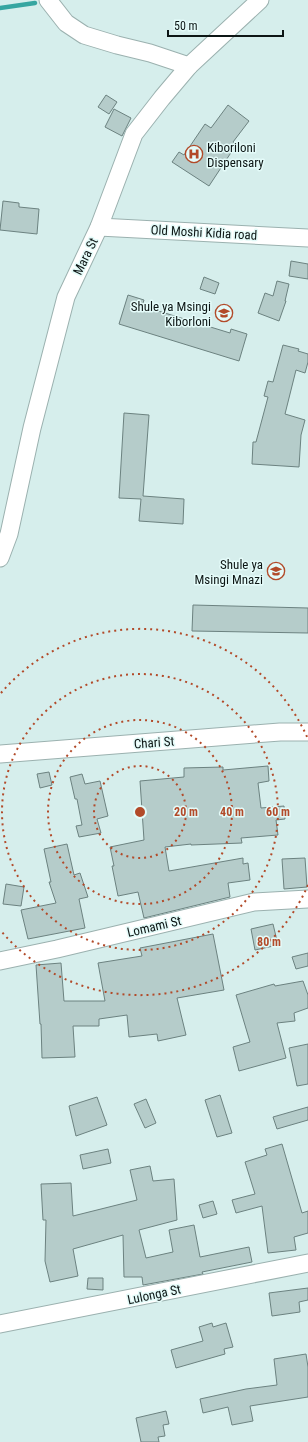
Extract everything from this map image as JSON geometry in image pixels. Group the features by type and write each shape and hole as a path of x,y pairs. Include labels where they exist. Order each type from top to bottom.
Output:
{"street":[{"path":"48,0 66,23 84,35 117,45 150,52 189,66"},
{"name":"Mara St","path":"0,558 9,534 32,428 66,297 100,227 134,134 189,66 260,0"},
{"name":"Old Moshi Kidia road","path":"100,227 308,238"},
{"name":"Chari St","path":"0,754 280,732 308,732"},
{"name":"Lomami St","path":"0,961 254,902 308,899"},
{"name":"Lulonga St","path":"0,1324 308,1263"}],"building":[{"path":"106,95 117,102 109,114 98,107"},
{"name":"Kiboriloni Dispensary","path":"228,105 249,121 233,142 236,145 209,186 172,162 179,152 184,155 205,124 211,128"},
{"path":"114,109 131,118 122,136 105,127"},
{"path":"3,201 19,203 19,207 39,209 37,234 0,230"},
{"path":"291,261 308,264 308,279 289,276"},
{"path":"204,277 219,283 215,294 200,289"},
{"path":"277,281 289,284 286,301 279,321 258,313 265,293 273,296"},
{"path":"128,295 144,300 142,306 230,333 231,329 247,334 239,361 119,324"},
{"path":"283,345 299,349 298,351 308,354 308,362 305,373 296,370 285,414 305,420 301,435 299,467 252,464 253,442 256,442 268,397 264,396 268,381 273,382"},
{"path":"124,413 149,415 143,496 184,499 183,524 139,521 141,499 119,498"},
{"path":"193,605 308,608 308,633 192,631"},
{"path":"268,766 269,781 258,783 261,808 284,806 285,819 276,820 278,835 241,838 242,843 191,844 165,847 169,871 243,858 243,864 248,863 250,880 228,883 230,897 144,918 138,892 118,896 110,847 144,840 140,781 184,777 184,768 223,767 223,770"},
{"path":"49,772 52,785 40,788 37,774"},
{"path":"82,774 85,784 100,781 108,816 97,819 101,833 79,837 76,826 82,825 77,799 75,799 70,777"},
{"path":"67,844 74,875 80,873 88,897 79,899 85,928 28,939 21,910 56,903 49,882 51,882 44,849"},
{"path":"305,858 307,887 284,889 282,859"},
{"path":"6,884 24,887 21,906 3,904"},
{"path":"273,924 278,945 255,950 251,929"},
{"path":"213,934 224,990 177,998 186,1035 158,1041 157,1034 129,1037 127,1015 99,1019 99,1026 73,1026 75,1057 42,1058 36,965 61,963 64,1001 105,1001 98,963 142,956 140,948"},
{"path":"308,953 308,966 296,969 292,957"},
{"path":"303,981 308,995 308,1008 294,1013 295,1021 277,1023 286,1058 239,1071 233,1047 250,1042 236,995 274,984 275,986"},
{"path":"308,1044 308,1084 297,1086 289,1048"},
{"path":"220,1095 232,1133 217,1137 205,1100"},
{"path":"97,1097 107,1125 76,1136 69,1106"},
{"path":"146,1099 156,1123 145,1128 134,1104"},
{"path":"308,1107 308,1120 277,1129 273,1117"},
{"path":"282,1144 302,1213 308,1211 308,1233 294,1237 296,1250 268,1253 262,1206 236,1213 232,1200 255,1194 245,1162 267,1155 265,1149"},
{"path":"108,1149 111,1163 83,1169 80,1155"},
{"path":"150,1166 153,1181 174,1179 177,1220 139,1230 146,1258 173,1252 169,1230 194,1225 200,1257 249,1247 252,1262 202,1272 203,1274 143,1285 142,1277 124,1277 123,1235 73,1249 78,1276 50,1282 45,1261 46,1220 43,1220 41,1184 71,1183 73,1216 137,1200 130,1170"},
{"path":"213,1201 217,1214 203,1218 199,1205"},
{"path":"88,1278 103,1278 103,1290 87,1289"},
{"path":"308,1288 308,1300 299,1302 300,1312 272,1316 269,1293"},
{"path":"212,1323 213,1327 226,1323 233,1347 224,1349 225,1354 176,1368 171,1350 203,1341 199,1327"},
{"path":"306,1354 308,1367 308,1397 250,1406 253,1421 232,1425 228,1407 203,1413 200,1399 246,1389 277,1385 274,1359"},
{"path":"166,1411 169,1424 163,1425 165,1436 158,1437 159,1442 141,1442 136,1418"}],"waterway":[{"path":"0,8 35,3"}],"place":[{"name":"Kiboriloni Dispensary","path":"194,154"},
{"name":"Shule ya Msingi Kiborloni","path":"224,313"},
{"name":"Shule ya Msingi Mnazi","path":"276,571"}]}
